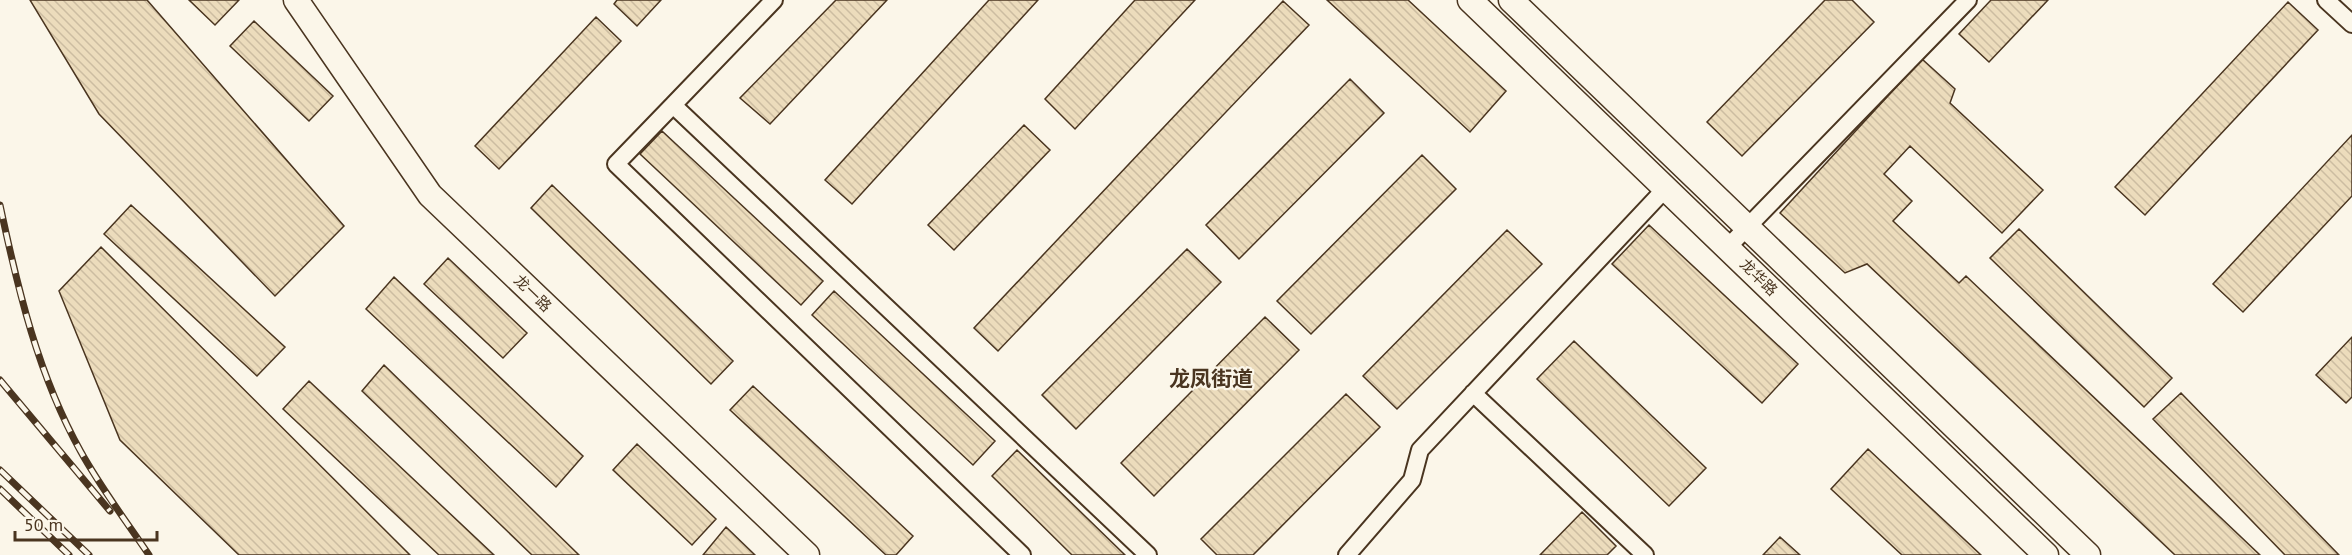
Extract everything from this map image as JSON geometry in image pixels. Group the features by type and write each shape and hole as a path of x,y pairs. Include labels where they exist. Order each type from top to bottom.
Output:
{"main road":[{"name":"龙一路","path":"296,0 430,195 807,555"},
{"name":"龙华路","path":"1470,0 2046,555"},
{"path":"1511,0 2088,555"}],"street":[{"path":"774,0 616,164 1022,555"},
{"path":"1728,247 1968,0"},
{"path":"2326,0 2352,24"},
{"path":"673,105 1148,555"},
{"path":"1347,555 1412,480 1420,450 1666,188"},
{"path":"1473,393 1645,555"}],"building":[{"path":"30,0 147,0 344,226 275,296 99,114"},
{"path":"189,0 239,0 215,25"},
{"path":"617,0 661,0 637,26 614,4"},
{"path":"836,0 887,0 770,124 740,98"},
{"path":"989,0 1038,0 852,204 825,180"},
{"path":"1135,0 1195,0 1075,129 1045,99"},
{"path":"1327,0 1408,0 1506,91 1470,132"},
{"path":"1825,0 1852,0 1874,22 1742,156 1707,122"},
{"path":"1991,0 2048,0 1989,62 1959,34"},
{"path":"1283,1 1309,25 998,351 974,328"},
{"path":"2288,2 2318,30 2145,215 2115,187"},
{"path":"596,17 621,41 499,169 475,146"},
{"path":"254,21 333,96 309,121 230,46"},
{"path":"1922,59 1955,89 1950,103 2043,190 2002,233 1910,146 1884,174 1912,201 1893,221 1959,283 1966,276 2260,555 2175,555 1867,264 1845,273 1780,213"},
{"path":"1350,79 1384,113 1239,259 1206,225"},
{"path":"1024,125 1050,150 954,250 928,225"},
{"path":"662,131 823,281 801,305 640,154"},
{"path":"2352,135 2352,196 2243,312 2213,284"},
{"path":"1422,155 1456,189 1311,334 1277,301"},
{"path":"552,185 733,361 711,384 531,208"},
{"path":"131,205 285,347 257,376 104,234"},
{"path":"1649,225 1798,364 1762,403 1612,264"},
{"path":"2019,229 2172,378 2144,407 1990,258"},
{"path":"1507,230 1542,264 1397,409 1363,376"},
{"path":"101,247 410,555 239,555 120,440 59,291"},
{"path":"1187,249 1221,282 1076,429 1042,395"},
{"path":"448,258 527,333 503,358 424,284"},
{"path":"394,277 583,456 556,487 366,309"},
{"path":"834,291 995,441 973,465 812,315"},
{"path":"1265,317 1299,350 1154,496 1121,463"},
{"path":"2352,337 2352,397 2346,403 2316,375"},
{"path":"1574,341 1706,468 1669,506 1537,379"},
{"path":"384,365 579,555 532,555 362,391"},
{"path":"309,381 494,555 439,555 283,409"},
{"path":"753,386 913,536 896,555 886,555 730,410"},
{"path":"2181,393 2339,555 2285,555 2153,419"},
{"path":"1346,394 1380,427 1253,555 1217,555 1201,539"},
{"path":"637,444 716,519 692,545 613,470"},
{"path":"1868,449 1981,555 1902,555 1831,489"},
{"path":"1017,450 1125,555 1072,555 992,476"},
{"path":"1582,512 1616,546 1607,555 1540,555"},
{"path":"726,527 755,555 703,555"},
{"path":"1780,537 1800,555 1763,555"}],"railway":[{"path":"0,205 22,300 53,393 81,452 149,555"},
{"path":"0,380 110,511"},
{"path":"0,470 89,555"},
{"path":"0,489 69,555"}],"district":[{"name":"龙凤街道","path":"1211,378"}]}
